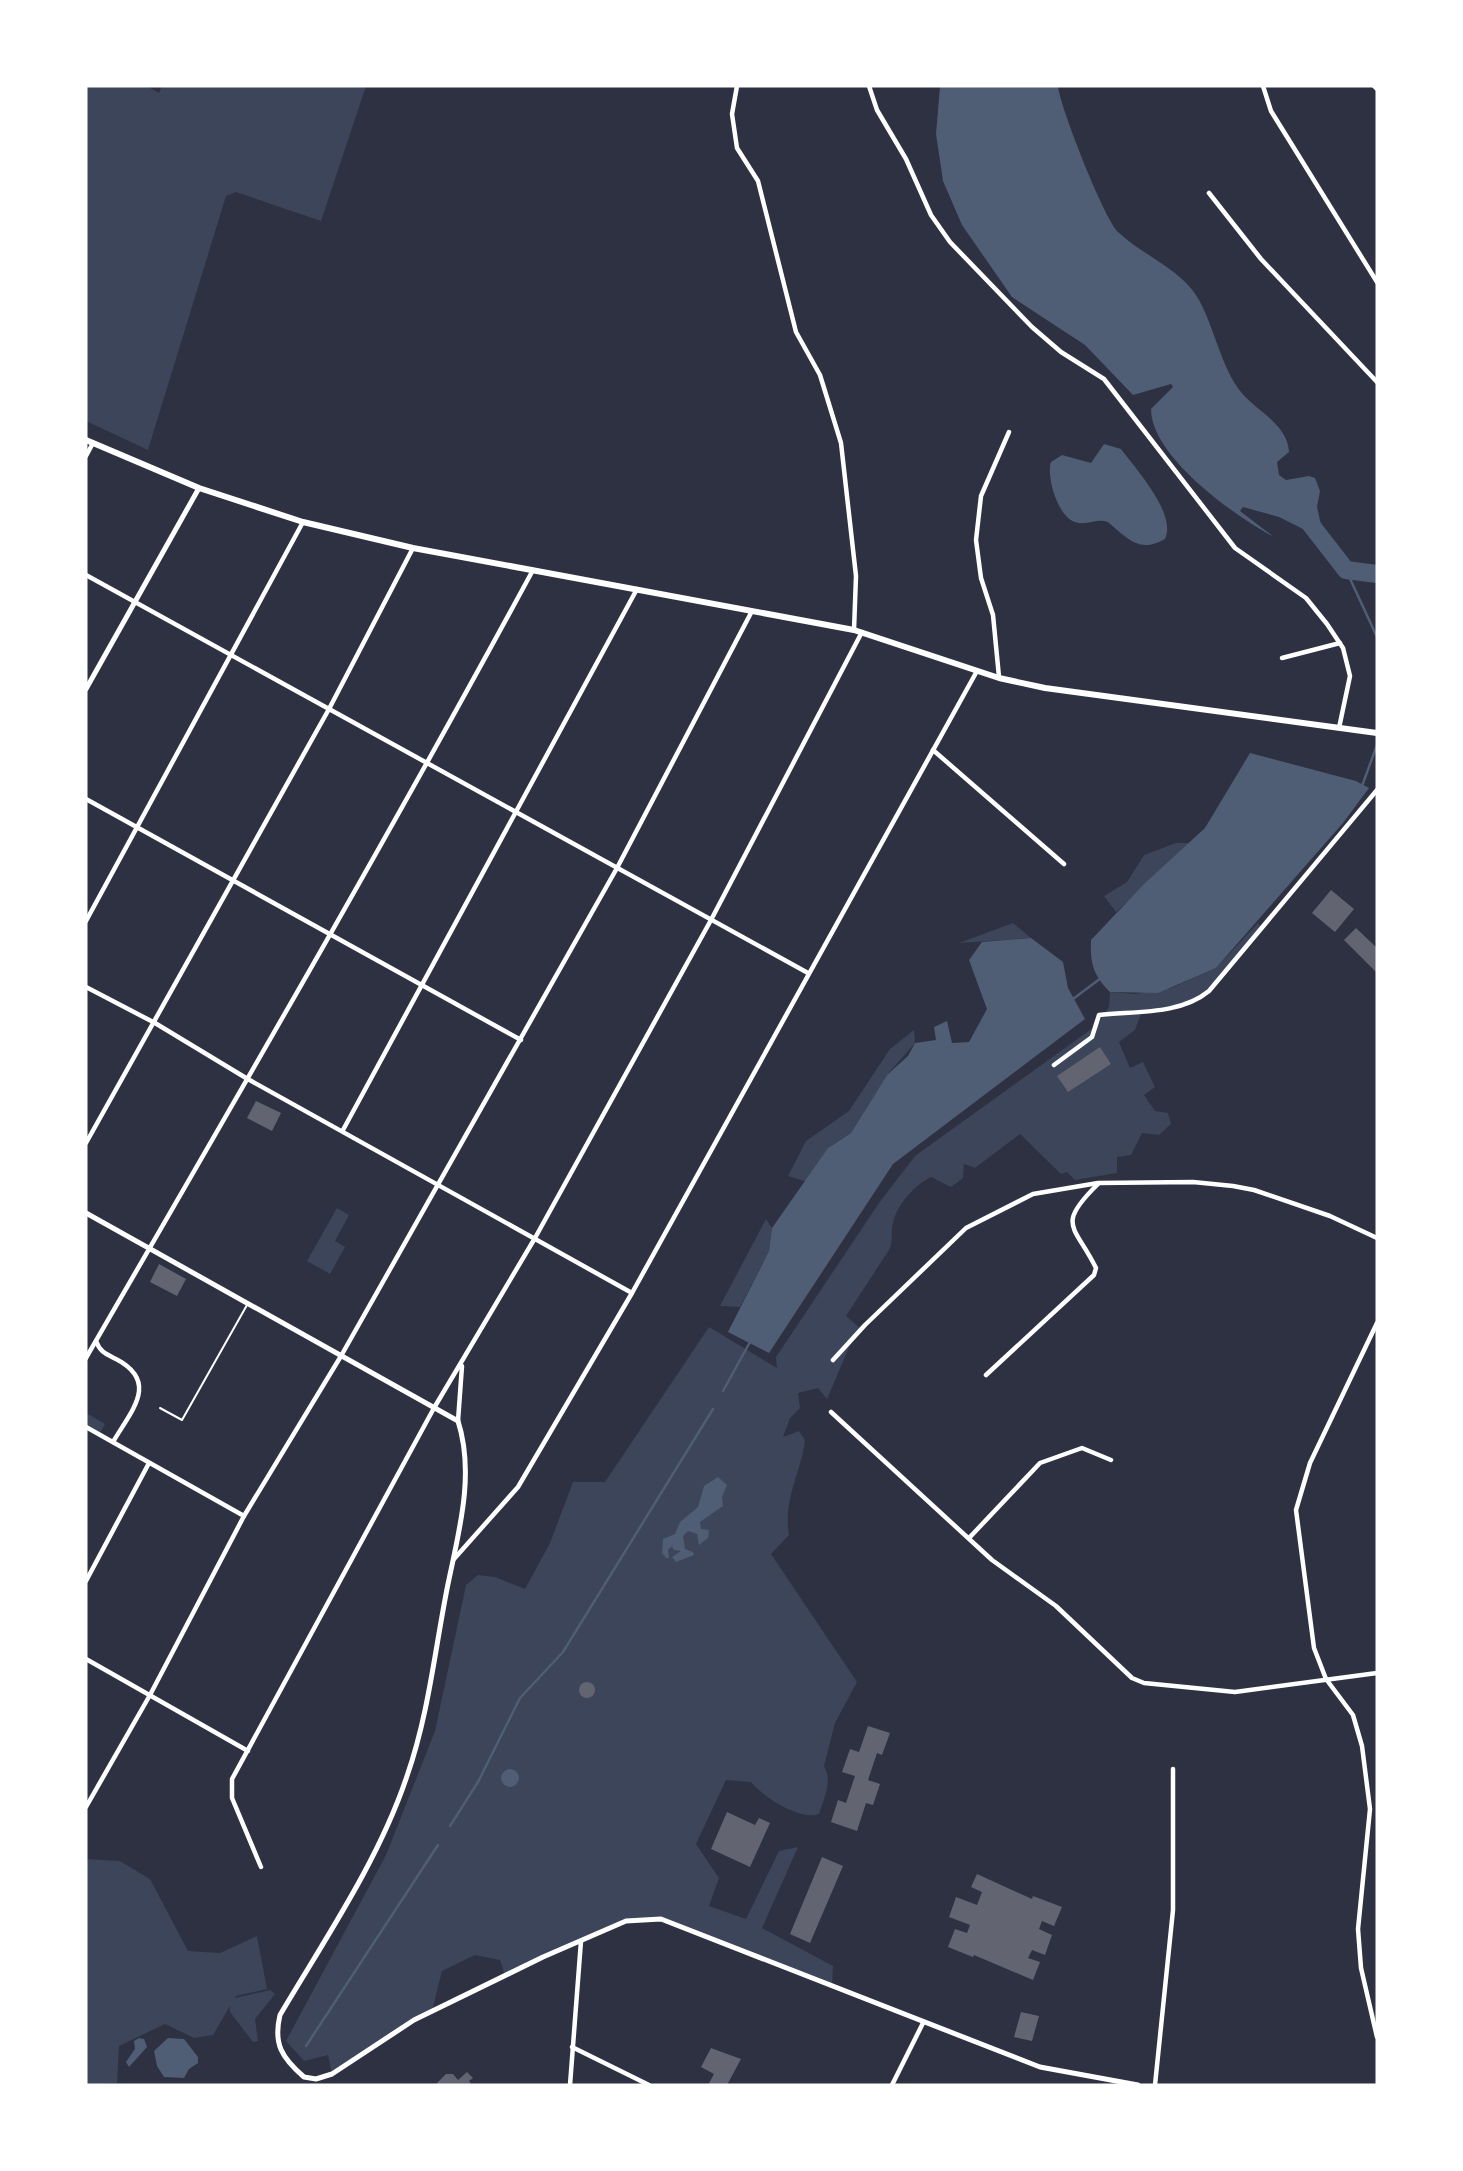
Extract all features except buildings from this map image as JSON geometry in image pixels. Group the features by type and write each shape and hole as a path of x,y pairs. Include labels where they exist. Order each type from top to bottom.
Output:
{"main road":[{"path":"89,442 199,488 303,522 413,548 854,629 999,678 1063,691 1377,733"}],"street":[{"path":"737,86 732,114 737,148 758,181 796,332 820,375 841,443 857,586 854,629"},
{"path":"869,86 877,110 906,159 931,215 950,242 1032,327 1061,352 1104,379 1235,548 1306,598 1340,643 1350,676 1339,728"},
{"path":"1263,86 1270,111 1377,282"},
{"path":"1209,193 1261,260 1377,382"},
{"path":"999,678 993,615 981,579 976,540 981,496 1009,432"},
{"path":"86,456 89,442"},
{"path":"86,689 199,488"},
{"path":"86,921 233,656 303,522"},
{"path":"86,1143 329,709 413,548"},
{"path":"86,1358 246,1078 332,936 533,570"},
{"path":"86,575 808,973"},
{"path":"343,1129 636,589"},
{"path":"86,1807 150,1695 244,1516 341,1356 617,868 752,611"},
{"path":"261,1867 232,1798 232,1779 434,1408 462,1365 535,1238 711,920 862,632"},
{"path":"1282,658 1340,643"},
{"path":"453,1560 518,1487 632,1293 977,671"},
{"path":"933,750 1064,864"},
{"path":"1054,1065 1092,1037 1099,1015 1176,1008 1197,1001 1209,991 1377,790"},
{"path":"86,799 521,1040"},
{"path":"86,987 155,1023 246,1078 343,1129 632,1293"},
{"path":"833,1360 865,1325 966,1228 1033,1194 1098,1183 1193,1182 1254,1190 1330,1216 1377,1238"},
{"path":"986,1375 1094,1275 1096,1269 1075,1236 1072,1224 1074,1211 1098,1183"},
{"path":"86,1213 458,1422"},
{"path":"1377,1324 1310,1463 1296,1510 1314,1648 1326,1679 1353,1715 1362,1746 1370,1809 1359,1929 1361,1968 1377,2036"},
{"path":"96,1341 100,1351 130,1366 137,1374 140,1385 139,1397 113,1443"},
{"path":"462,1365 458,1422 464,1442 466,1480 432,1686 408,1776 381,1841 280,2015 275,2035 280,2050 304,2077 316,2079 332,2074 414,2020 626,1921 662,1919 1040,2067 1138,2085"},
{"path":"831,1412 992,1560 1056,1606 1118,1667 1144,1683 1235,1692 1377,1674"},
{"path":"86,1427 244,1516"},
{"path":"970,1537 1040,1464 1082,1448 1111,1460"},
{"path":"86,1581 149,1463"},
{"path":"86,1659 248,1751"},
{"path":"1154,2085 1172,1910 1173,1769"},
{"path":"570,2085 581,1941"},
{"path":"892,2085 923,2023"},
{"path":"572,2047 649,2085"}],"lane":[{"path":"160,1408 182,1420 248,1304"}],"shaded area":[{"path":"86,86 147,86 159,93 162,86 366,86 321,221 236,192 226,196 148,450 86,421"},
{"path":"940,86 1058,86 1066,116 1111,223 1118,232 1173,271 1192,289 1234,383 1283,433 1289,452 1277,462 1279,475 1286,480 1309,476 1315,478 1320,491 1317,507 1321,525 1311,533 1279,517 1243,507 1240,511 1274,537 1218,500 1180,465 1155,427 1151,409 1173,387 1171,384 1133,395 1085,345 1012,297 962,225 943,181 936,134"},
{"path":"1104,444 1121,449 1153,492 1165,517 1165,539 1148,545 1141,544 1128,538 1108,522 1079,523 1063,513 1052,486 1051,462 1062,455 1091,463"},
{"path":"1250,753 1356,781 1369,788 1343,823 1216,968 1158,993 1110,992 1094,968 1091,940 1144,884 1205,828"},
{"path":"1176,843 1190,843 1116,912 1104,896 1127,882 1144,855"},
{"path":"1013,923 1031,938 959,943"},
{"path":"1258,923 1263,929 1209,991 1176,1008 1142,1011 1135,1030 1119,1042 1130,1068 1143,1062 1155,1087 1144,1095 1155,1111 1168,1113 1171,1124 1159,1135 1142,1133 1131,1155 1117,1157 1117,1173 1075,1180 1067,1172 1061,1174 1020,1134 975,1168 964,1164 963,1178 951,1187 931,1177 925,1180 898,1209 889,1250 846,1316 861,1329 853,1338 827,1399 818,1388 798,1393 800,1408 790,1418 783,1437 799,1431 805,1440 803,1452 790,1498 789,1535 771,1554 857,1682 835,1723 824,1766 828,1778 827,1790 819,1814 792,1811 764,1794 751,1782 726,1780 696,1844 719,1878 709,1906 746,1919 779,1851 798,1847 762,1928 833,1966 832,1987 662,1919 626,1921 505,1976 500,1960 475,1955 442,1971 432,2011 332,2074 328,2055 304,2061 286,2041 386,1855 435,1731 466,1585 478,1575 495,1577 525,1589 550,1543 573,1482 605,1482 709,1327 777,1368 776,1357 879,1203 915,1156 1097,1025 1109,1007 1110,992 1135,994 1171,988 1216,968"},
{"path":"1031,938 1063,962 1068,988 1085,1019 893,1164 769,1353 728,1332 769,1251 772,1228 828,1148 851,1133 887,1075 908,1056 915,1043 936,1040 934,1027 947,1021 952,1043 969,1042 987,1009 969,960 982,942"},
{"path":"914,1030 915,1043 887,1075 851,1133 828,1148 808,1182 788,1176 806,1141 849,1111 890,1049"},
{"path":"337,1208 349,1215 335,1241 345,1247 330,1274 307,1261"},
{"path":"766,1219 772,1228 769,1251 740,1307 720,1306"},
{"path":"86,1413 105,1424 100,1433 86,1426"},
{"path":"718,1477 727,1485 722,1497 723,1506 700,1522 701,1529 709,1530 708,1538 699,1545 697,1534 688,1531 683,1536 685,1549 694,1555 676,1562 672,1557 681,1551 674,1550 672,1546 668,1550 669,1558 666,1558 662,1553 663,1539 675,1534 680,1522 698,1507 704,1486"},
{"path":"510,1769 516,1772 519,1778 516,1784 510,1787 504,1784 501,1778 504,1772"},
{"path":"86,1859 120,1861 150,1879 188,1951 220,1953 257,1936 267,1989 235,1998 270,1990 275,1994 255,2019 258,2041 253,2042 230,2012 230,2006 213,2035 194,2038 165,2024 119,2046 117,2083 86,2085"},
{"path":"168,2038 184,2039 198,2057 198,2063 189,2069 184,2078 164,2077 157,2066 154,2051"},
{"path":"144,2039 147,2047 129,2067 126,2062 135,2049 134,2041"}],"waterway":[{"path":"1301,512 1346,570 1377,574"},
{"path":"1346,570 1377,637"},
{"path":"1362,786 1377,745"},
{"path":"1073,999 1101,978"},
{"path":"723,1391 750,1342"},
{"path":"450,1826 478,1782 520,1698 563,1652 713,1409"},
{"path":"306,2046 438,1845"}]}
